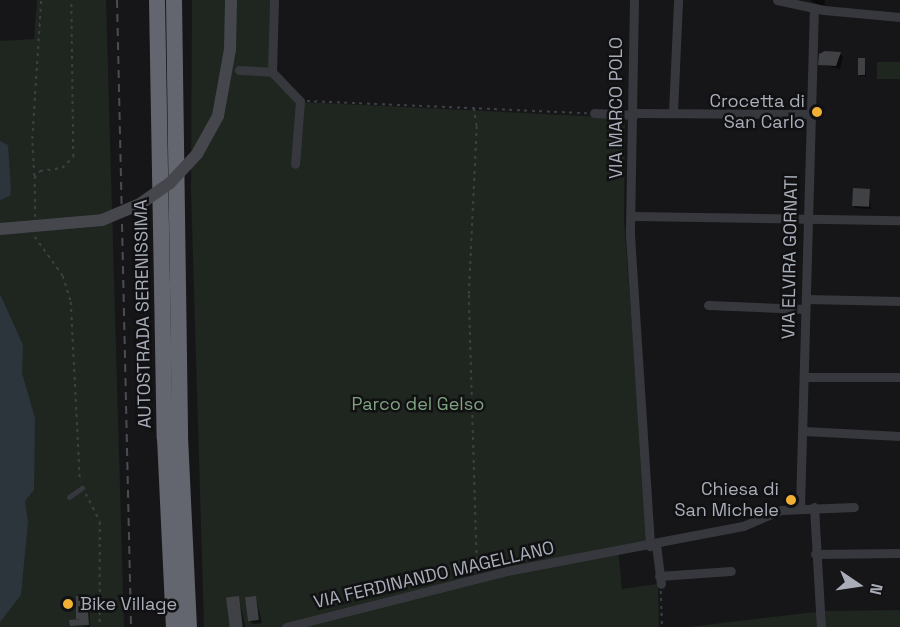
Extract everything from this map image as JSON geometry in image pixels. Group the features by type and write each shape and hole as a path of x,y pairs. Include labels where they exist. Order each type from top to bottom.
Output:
{"highway":[{"name":"AUTOSTRADA SERENISSIMA","path":"156,0 165,438 174,627"},
{"name":"AUTOSTRADA SERENISSIMA","path":"174,0 180,437 189,627"}],"street":[{"path":"0,229 102,220 140,204 170,183 197,154 218,116 230,49 231,0"},
{"path":"272,72 274,0"},
{"name":"VIA MARCO POLO","path":"634,0 633,216 630,235 653,545 660,580"},
{"path":"673,112 678,0"},
{"path":"777,0 814,8 900,17"},
{"name":"VIA ELVIRA GORNATI","path":"800,507 804,431 807,219 814,8"},
{"path":"240,70 272,72 300,101 295,164"},
{"path":"594,113 810,114"},
{"path":"633,216 900,220"},
{"path":"806,299 900,301"},
{"path":"708,304 805,309"},
{"path":"804,377 900,377"},
{"path":"804,431 900,436"},
{"name":"VIA FERDINANDO MAGELLANO","path":"286,627 478,579 743,526 800,507 854,507"},
{"path":"814,507 821,627"},
{"path":"815,554 900,553"},
{"path":"660,580 731,572"}],"lane":[{"path":"69,498 82,489"}],"path":[{"path":"35,226 32,139 41,0"},
{"path":"34,178 40,171 62,168 73,157 71,0"},
{"path":"300,101 594,113"},
{"path":"474,108 477,126 469,295 478,579"},
{"path":"35,236 49,261 63,276 71,302 78,478 82,489 95,506 100,522 100,627"},
{"path":"660,580 662,627"}],"green space":[{"path":"37,0 106,0 124,627 0,627 0,41 34,39"},
{"name":"Parco del Gelso","path":"192,0 272,0 270,62 303,102 625,118 624,219 648,542 618,549 622,589 658,584 659,627 204,627 191,190"},
{"path":"877,62 900,62 900,79 877,79"},
{"path":"900,610 900,627 688,627 824,611"}],"shaded area":[{"path":"0,141 8,145 11,190 10,196 0,200"},
{"path":"0,294 23,345 22,373 35,418 34,490 25,501 28,522 21,595 0,622"}],"building":[{"path":"825,51 841,52 836,66 818,65 819,54"},
{"path":"858,58 865,58 865,75 858,75"},
{"path":"853,188 870,189 869,207 852,206"},
{"path":"76,596 87,596 89,625 70,626 69,620 82,619 76,619"},
{"path":"239,596 243,627 230,627 226,598"},
{"path":"256,596 259,620 248,621 245,597"}],"railway":[{"path":"117,0 131,627"}],"place":[{"name":"Crocetta di San Carlo","path":"817,112"},
{"name":"Chiesa di San Michele","path":"791,500"},
{"name":"Bike Village","path":"68,604"}]}
